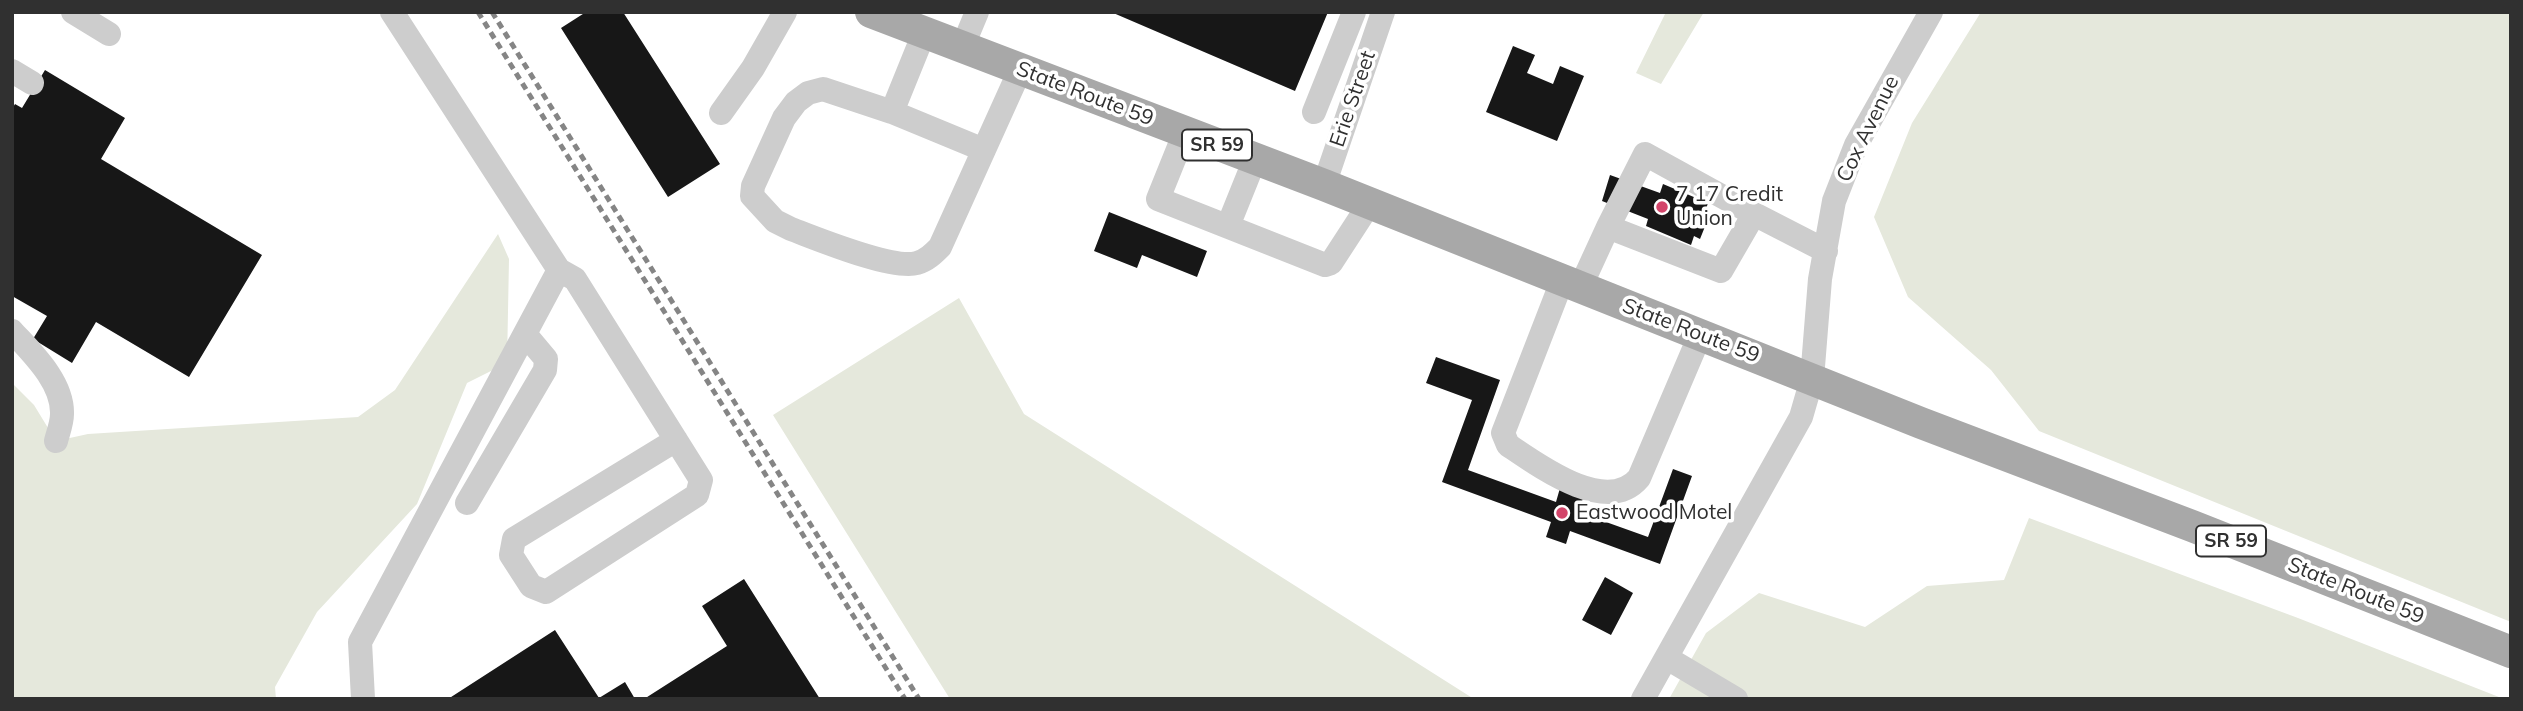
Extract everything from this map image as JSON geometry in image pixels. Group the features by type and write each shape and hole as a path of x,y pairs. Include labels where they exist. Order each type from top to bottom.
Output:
{"main road":[{"name":"State Route 59","path":"870,12 1324,185 1571,285 2511,652"}],"street":[{"path":"72,12 110,34"},
{"path":"392,12 559,270 575,279 676,440 701,480 697,495 546,592 531,586 511,555 514,539 676,440"},
{"path":"720,113 753,68 785,12"},
{"path":"962,48 977,12"},
{"path":"1314,112 1354,12"},
{"name":"Erie Street","path":"1324,185 1383,12"},
{"name":"Cox Avenue","path":"1643,699 1801,418 1812,379 1820,279 1834,201 1856,145 1931,12"},
{"path":"892,112 924,33"},
{"path":"984,150 892,112 823,89 808,93 796,102 784,118 753,186 752,196 775,221 790,229 892,264 915,264 928,258 940,247 984,150 1020,70"},
{"path":"1185,132 1158,199 1325,265 1331,263 1370,203"},
{"path":"1700,335 1639,478 1622,492 1607,494 1583,488 1508,445 1503,433 1571,285 1608,227 1645,154 1754,215 1826,251"},
{"path":"1228,226 1255,159"},
{"path":"1608,227 1721,271 1754,215"},
{"path":"363,699 360,642 559,270"},
{"path":"12,331 40,363 59,392 62,414 56,441"},
{"path":"467,503 545,370 547,359 525,334"},
{"path":"1667,658 1736,699"}],"shaded area":[{"path":"1666,12 1704,12 1661,84 1636,73"},
{"path":"1981,12 2511,12 2511,622 2039,431 1991,370 1908,297 1874,217 1912,123"},
{"path":"498,234 509,259 507,363 467,383 417,504 317,612 275,687 276,699 12,699 12,383 34,405 56,441 88,434 358,417 395,390"},
{"path":"959,298 1024,414 1474,699 950,699 773,415"},
{"path":"2029,518 2298,618 2504,699 1669,699 1706,633 1759,593 1865,627 1927,586 2004,580"}],"building":[{"path":"586,12 623,12 720,164 668,197 561,28"},
{"path":"1111,12 1328,12 1295,91"},
{"path":"1513,46 1535,55 1527,73 1553,84 1560,66 1584,76 1557,141 1486,112"},
{"path":"45,70 125,118 101,159 262,255 189,377 96,322 72,363 33,339 47,316 12,296 12,109 15,104 22,108"},
{"name":"7 17 Credit Union","path":"1610,175 1660,193 1663,184 1708,203 1705,212 1710,214 1700,239 1694,236 1691,245 1646,226 1648,219 1602,201"},
{"path":"1109,212 1207,251 1197,277 1142,255 1137,268 1094,251"},
{"path":"1436,357 1500,380 1468,470 1556,502 1560,488 1584,496 1578,512 1648,537 1673,469 1692,476 1660,564 1570,531 1566,544 1546,537 1551,522 1442,482 1472,400 1426,383"},
{"path":"1605,577 1633,593 1611,635 1582,620"},
{"path":"744,579 820,699 644,699 727,646 702,606"},
{"path":"555,630 599,698 625,682 635,699 448,699"}],"railway":[{"path":"478,12 905,699"},
{"path":"492,12 919,699"}],"place":[{"name":"7 17 Credit Union","path":"1662,207"},
{"name":"Eastwood Motel","path":"1562,513"}]}
